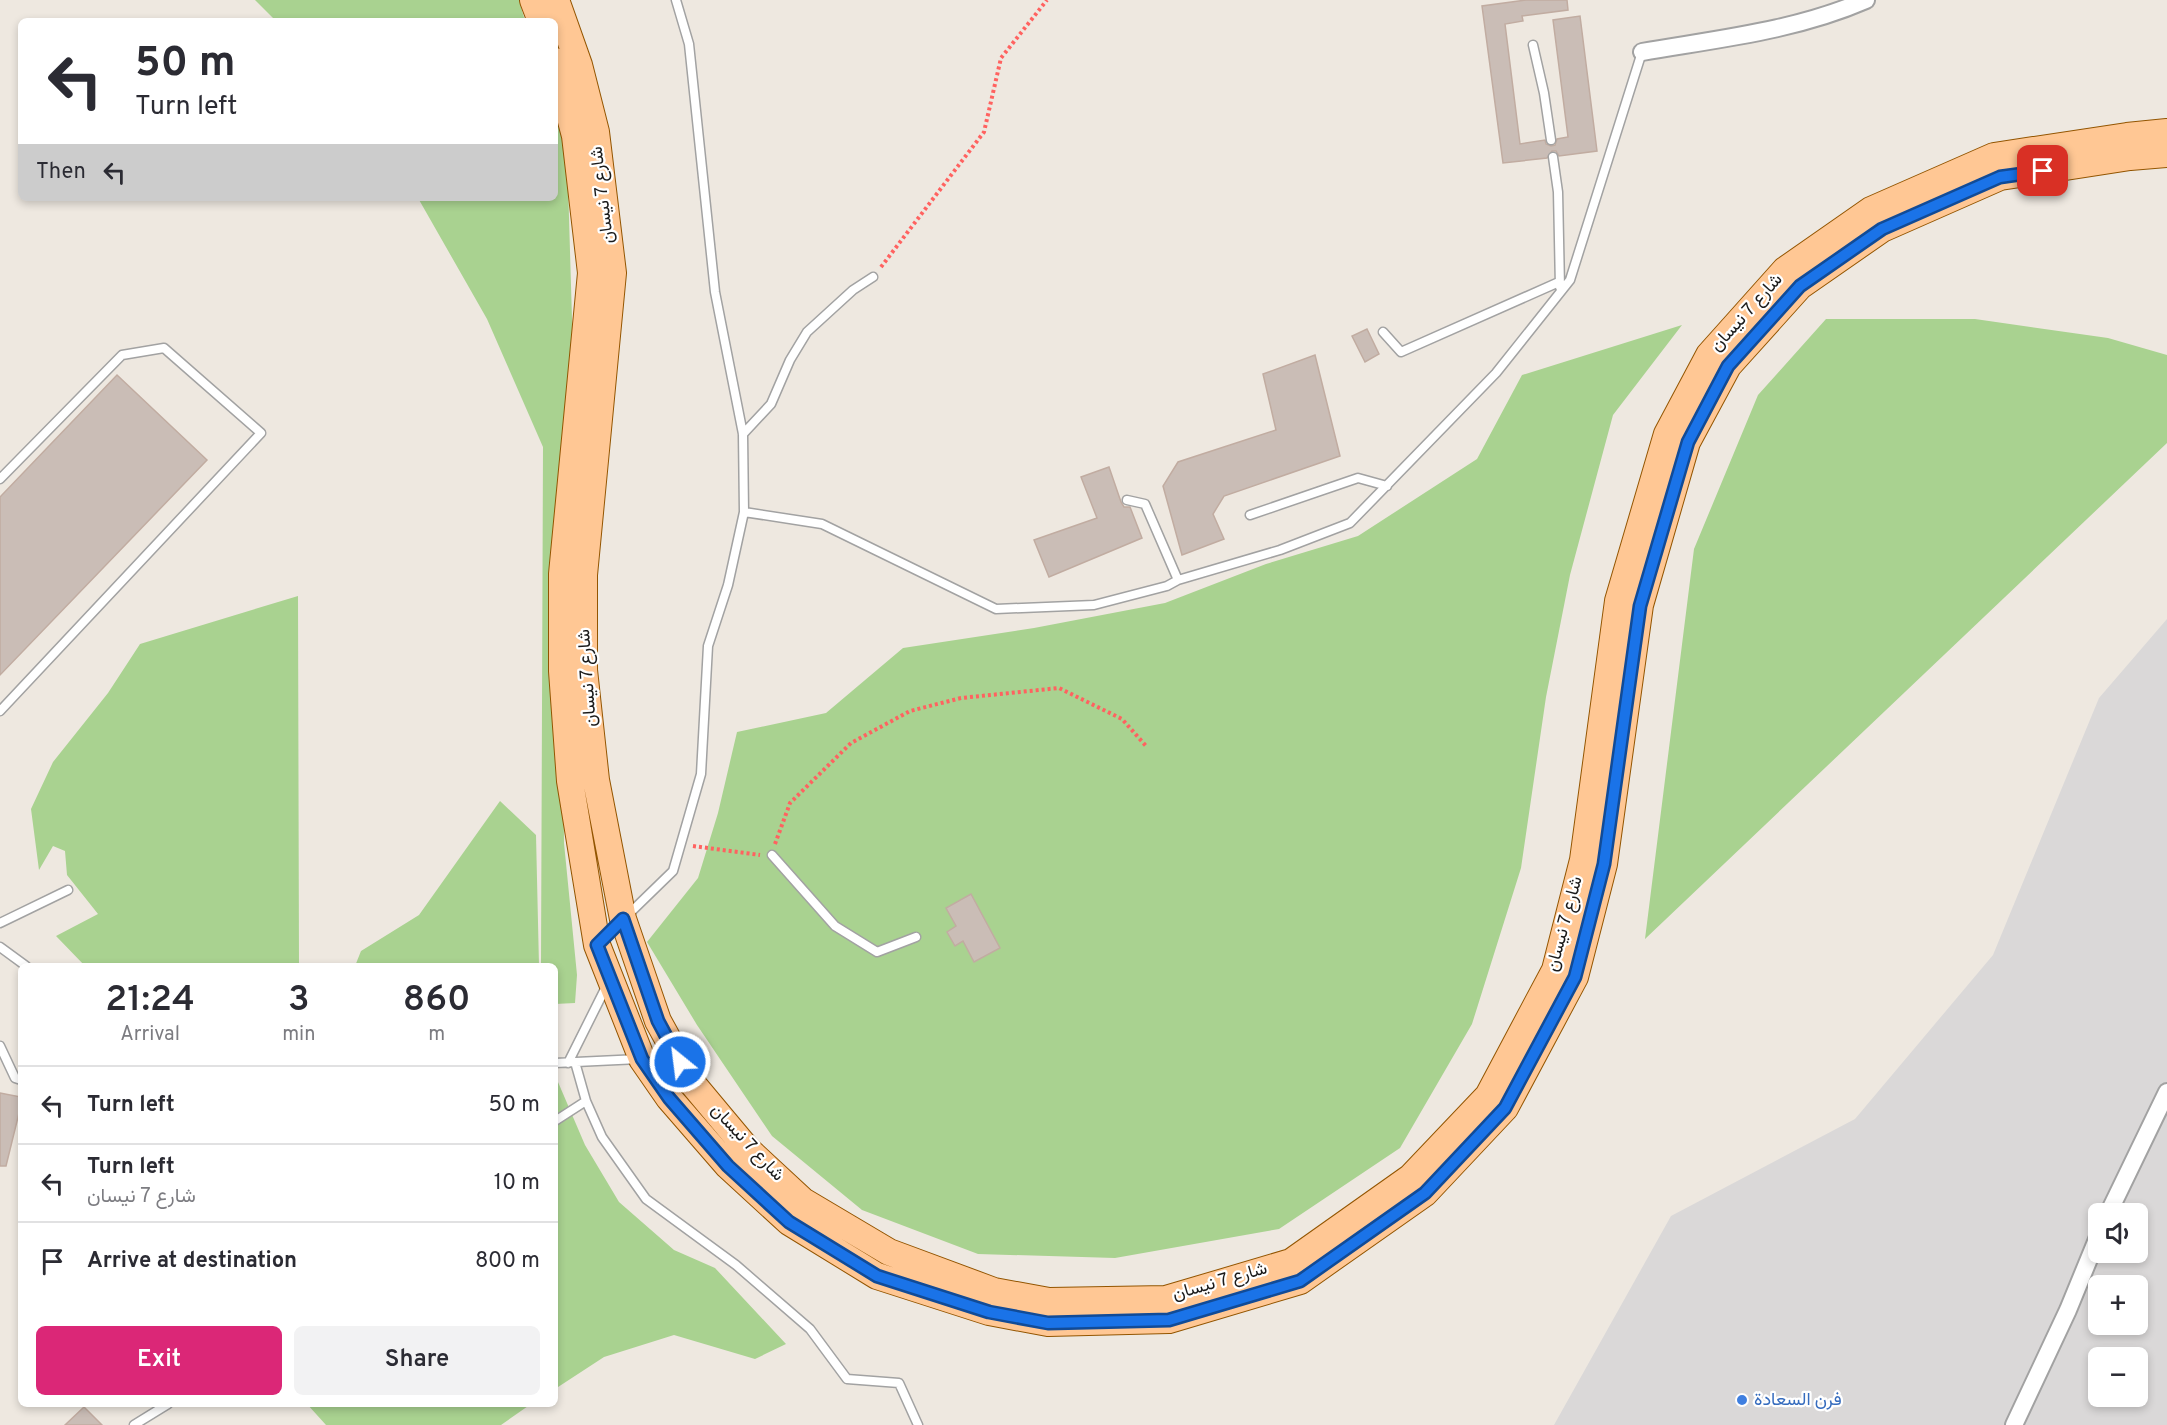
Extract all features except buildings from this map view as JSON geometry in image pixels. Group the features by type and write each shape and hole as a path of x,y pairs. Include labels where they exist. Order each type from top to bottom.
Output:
{"main road":[{"path":"533,0 540,18"},
{"name":"شارع 7 نيسان","path":"556,0 579,65 596,132 612,273 584,575 584,670 597,780 623,919 658,1021 692,1083 748,1150 803,1200 889,1252 994,1291 1049,1301 1166,1299 1291,1262 1411,1177 1488,1096 1555,970 1583,860 1618,601 1667,434 1709,355 1785,270 1871,210 1994,156 2167,132"},
{"name":"شارع 7 نيسان","path":"558,73 574,136 591,273 562,574 562,660 570,781 597,945 642,1059 669,1098 728,1166 789,1222 877,1276 989,1312 1048,1323 1169,1320 1300,1281 1425,1193 1505,1108 1575,977 1604,864 1640,606 1688,442 1728,366 1800,286 1882,229 2000,177 2130,157 2167,154"}],"street":[{"path":"1642,52 1782,27 1847,8 1866,0"},
{"path":"2113,1203 2167,1092"},
{"path":"2014,1425 2068,1310 2088,1261"}],"lane":[{"path":"597,945 673,871 701,774 708,646 728,585 744,512 743,434 715,291 689,44 676,0"},
{"path":"1533,45 1544,93 1551,140"},
{"path":"744,512 822,524 996,609 1094,605 1167,586 1178,580 1280,550 1350,523 1496,373 1570,280 1642,52"},
{"path":"1553,157 1557,192 1560,293"},
{"path":"743,434 771,404 790,360 807,332 853,290 873,277"},
{"path":"1383,332 1401,352 1559,282"},
{"path":"0,479 122,355 164,348 261,433 0,711"},
{"path":"1250,514 1358,478 1387,486"},
{"path":"1127,500 1145,504 1178,580"},
{"path":"772,855 835,926 877,952 916,937"},
{"path":"0,923 68,890"},
{"path":"0,946 22,963"},
{"path":"611,978 571,1062 602,1137 646,1199 736,1265 810,1329 847,1379 899,1383 918,1425"},
{"path":"0,1046 15,1078 18,1079"},
{"path":"558,1063 642,1059"},
{"path":"558,1119 586,1101"},
{"path":"134,1425 163,1407"}],"path":[{"path":"873,277 984,132 1001,58 1047,0"},
{"path":"681,844 747,854 772,855 790,803 851,743 910,711 961,698 1059,688 1122,719 1146,746"}],"shaded area":[{"path":"2167,619 2167,1425 1554,1425 1671,1216 1855,1119 1993,955 2099,698"}],"green space":[{"path":"255,0 519,0 524,18 273,18"},
{"path":"558,122 567,150 575,420 562,623 564,843 577,975 575,1003 558,1004 558,963 541,963 543,447 487,319 420,201 558,201"},
{"path":"1826,319 1975,319 2108,338 2167,355 2167,443 1645,939 1694,549 1758,395"},
{"path":"1682,325 1613,415 1570,575 1546,697 1521,868 1472,1024 1400,1148 1279,1229 1115,1258 978,1254 862,1210 772,1136 697,1025 647,942 698,878 718,813 737,732 826,713 903,648 1034,628 1165,603 1266,564 1358,536 1477,459 1522,375"},
{"path":"298,596 299,963 82,963 56,936 98,914 67,875 65,851 53,846 39,870 31,809 53,762 108,693 140,644"},
{"path":"500,801 536,835 539,963 356,963 361,951 419,915"},
{"path":"558,1082 585,1145 619,1202 674,1250 715,1268 786,1344 755,1359 674,1335 604,1357 558,1387"},
{"path":"310,1407 527,1407 501,1425 326,1425"}],"place":[{"name":"فرن السعادة","path":"1742,1400"}],"route":[{"path":"680,1062 658,1021 623,919 597,945 642,1059 669,1098 728,1166 789,1222 877,1276 989,1312 1048,1323 1169,1320 1300,1281 1425,1193 1505,1108 1575,977 1604,864 1640,606 1688,442 1728,366 1800,286 1882,229 2000,177 2043,171"}]}
